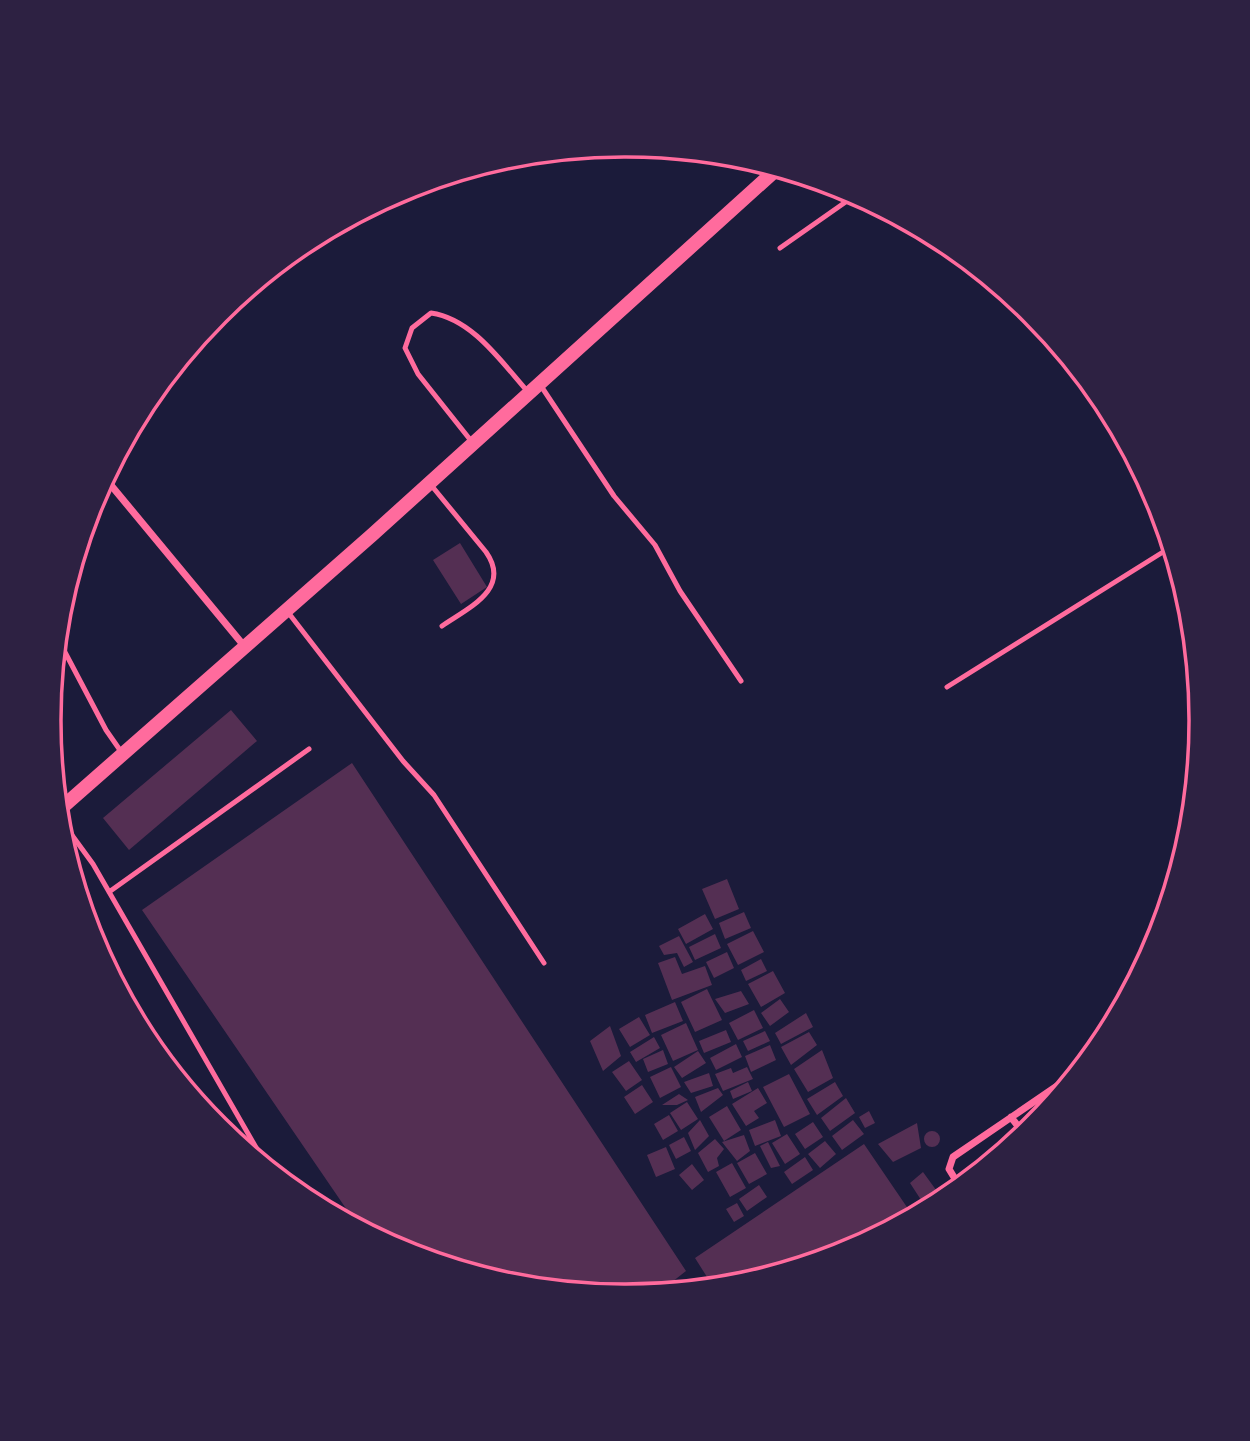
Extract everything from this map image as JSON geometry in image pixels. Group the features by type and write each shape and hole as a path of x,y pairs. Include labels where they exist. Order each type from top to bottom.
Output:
{"main road":[{"path":"68,805 287,611 769,176"}],"street":[{"path":"112,487 246,647"},
{"path":"954,1178 948,1169 953,1157 1050,1091"},
{"path":"1012,1117 1018,1125"}],"lane":[{"path":"780,248 846,202"},
{"path":"474,443 418,374 405,348 412,328 431,313 449,316 482,341 534,388 614,496 655,545 680,591 741,681"},
{"path":"429,483 494,563 495,577 486,596 442,626"},
{"path":"947,687 1163,552"},
{"path":"287,611 403,761 434,795 544,963"},
{"path":"65,653 106,730 124,756"},
{"path":"109,892 309,749"},
{"path":"74,837 109,892 255,1146"}],"building":[{"path":"460,543 487,587 461,604 433,560"},
{"path":"231,710 257,741 129,850 103,818"},
{"path":"352,763 686,1271 672,1282 625,1284 588,1283 515,1273 444,1254 409,1241 348,1212 142,910"},
{"path":"727,879 739,909 715,919 702,889"},
{"path":"744,912 751,928 725,939 719,923"},
{"path":"705,914 713,929 686,944 678,929"},
{"path":"753,931 764,952 738,965 727,944"},
{"path":"715,934 721,948 695,960 689,947"},
{"path":"679,936 693,962 684,967 677,953 664,955 659,946"},
{"path":"727,952 734,968 714,978 706,962"},
{"path":"675,957 682,974 705,966 712,985 672,1000 658,963"},
{"path":"761,959 767,971 746,981 741,970"},
{"path":"773,971 785,993 761,1007 748,984"},
{"path":"707,989 722,1020 695,1032 681,1002"},
{"path":"741,991 749,1004 725,1013 715,999"},
{"path":"780,999 789,1012 770,1026 761,1013"},
{"path":"675,1002 683,1021 652,1033 645,1015"},
{"path":"754,1010 763,1028 738,1040 729,1023"},
{"path":"806,1013 813,1027 781,1044 775,1033"},
{"path":"639,1017 650,1035 630,1047 619,1029"},
{"path":"686,1023 698,1050 673,1061 661,1035"},
{"path":"610,1026 621,1056 603,1071 590,1041"},
{"path":"726,1030 731,1042 704,1053 699,1041"},
{"path":"765,1031 770,1041 748,1051 743,1041"},
{"path":"809,1032 817,1045 791,1065 781,1047"},
{"path":"654,1037 660,1048 636,1062 630,1052"},
{"path":"736,1044 742,1057 716,1070 710,1058"},
{"path":"770,1045 776,1060 751,1072 745,1056"},
{"path":"663,1050 668,1064 648,1072 643,1059"},
{"path":"822,1050 833,1078 808,1092 794,1069"},
{"path":"698,1051 706,1063 682,1078 674,1067"},
{"path":"629,1061 642,1080 626,1091 612,1072"},
{"path":"671,1067 681,1087 660,1098 650,1077"},
{"path":"747,1067 753,1079 723,1091 715,1074 731,1068 733,1073"},
{"path":"709,1073 713,1086 691,1093 684,1082"},
{"path":"789,1074 810,1114 784,1127 763,1087"},
{"path":"748,1082 752,1091 733,1099 730,1091"},
{"path":"835,1082 843,1096 817,1115 807,1099"},
{"path":"642,1085 653,1102 635,1114 624,1097"},
{"path":"718,1088 723,1095 701,1112 695,1097"},
{"path":"758,1088 767,1103 754,1111 759,1118 746,1126 732,1104"},
{"path":"679,1094 688,1100 677,1105 662,1105"},
{"path":"846,1098 855,1113 830,1131 821,1118"},
{"path":"687,1102 698,1119 681,1130 670,1113"},
{"path":"727,1106 741,1130 724,1141 709,1117"},
{"path":"869,1111 875,1123 865,1128 859,1117"},
{"path":"669,1115 678,1131 663,1140 654,1124"},
{"path":"700,1120 709,1136 695,1150 688,1133"},
{"path":"775,1120 781,1136 755,1146 749,1130"},
{"path":"853,1120 864,1134 842,1150 832,1136"},
{"path":"813,1122 823,1137 805,1149 795,1134"},
{"path":"917,1123 921,1148 893,1162 878,1144"},
{"path":"929,1131 935,1131 940,1139 938,1145 929,1147 924,1142 924,1136"},
{"path":"787,1134 800,1154 785,1164 772,1143"},
{"path":"744,1135 750,1151 737,1161 722,1142"},
{"path":"684,1137 691,1151 676,1159 669,1145"},
{"path":"715,1139 724,1149 717,1158 719,1166 708,1172 698,1153"},
{"path":"825,1141 836,1154 820,1168 808,1154"},
{"path":"768,1142 780,1166 771,1168 760,1146"},
{"path":"864,1144 908,1208 841,1241 771,1265 707,1278 695,1258"},
{"path":"666,1147 675,1169 656,1177 647,1155"},
{"path":"755,1153 767,1174 749,1184 737,1163"},
{"path":"805,1157 813,1170 792,1184 784,1172"},
{"path":"732,1163 746,1188 730,1197 716,1172"},
{"path":"692,1164 704,1180 692,1190 679,1175"},
{"path":"923,1172 936,1190 921,1200 910,1183"},
{"path":"759,1185 767,1197 747,1211 739,1199"},
{"path":"737,1203 744,1216 734,1222 726,1209"}]}
